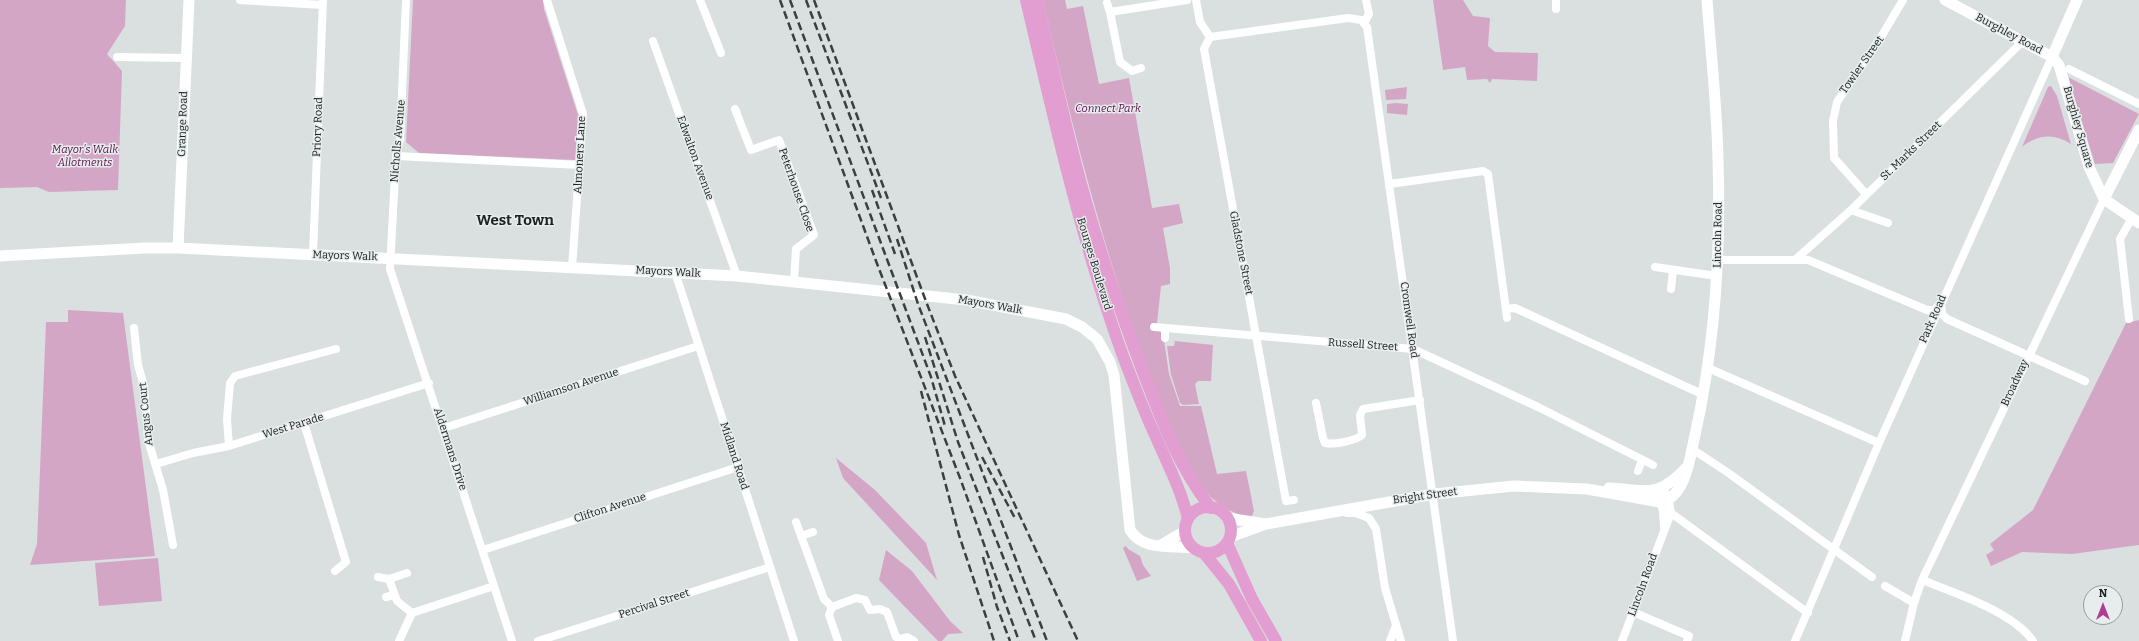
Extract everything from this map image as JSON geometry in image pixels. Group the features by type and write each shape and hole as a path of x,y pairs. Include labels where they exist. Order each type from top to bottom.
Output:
{"main road":[{"name":"Bourges Boulevard","path":"1026,0 1063,156 1089,252 1123,355 1154,434 1177,483 1188,519"},
{"name":"Bourges Boulevard","path":"1037,0 1073,154 1120,310 1155,402 1188,477 1211,508"},
{"path":"1261,641 1229,584 1199,550 1189,544 1185,531 1188,519 1198,510 1211,508 1217,509 1227,518 1230,524 1228,540 1252,600 1276,640"},
{"path":"1199,550 1217,551 1228,540"}],"street":[{"name":"Grange Road","path":"178,248 185,58 189,0"},
{"path":"240,0 323,2"},
{"name":"Nicholls Avenue","path":"391,258 396,156 400,140 406,0"},
{"name":"Almoners Lane","path":"546,0 583,114 572,268"},
{"path":"700,0 721,53"},
{"path":"1110,12 1187,0"},
{"path":"1196,0 1200,22 1210,37 1348,18 1361,20 1364,23"},
{"name":"Cromwell Road","path":"1366,0 1369,14 1364,23 1367,27 1390,184 1434,494 1453,641"},
{"path":"1556,0 1556,9"},
{"name":"Lincoln Road","path":"1665,501 1680,490 1692,449 1704,395 1708,368 1717,276 1718,161 1707,0"},
{"name":"Towler Street","path":"1866,194 1834,158 1833,121 1836,102 1890,24 1903,0"},
{"name":"Burghley Road","path":"1945,0 2052,57"},
{"name":"Park Road","path":"1795,641 1879,443 2077,0"},
{"name":"Priory Road","path":"313,255 323,2"},
{"path":"1107,3 1120,62 1132,71 1141,68"},
{"name":"Gladstone Street","path":"1210,37 1204,49 1258,337 1286,501 1294,500"},
{"name":"Edwalton Avenue","path":"653,41 737,276"},
{"name":"St. Marks Street","path":"1796,259 1851,210 2023,41"},
{"path":"118,57 185,58"},
{"name":"Burghley Square","path":"2052,57 2059,65 2089,167 2104,199"},
{"path":"2069,69 2139,104"},
{"name":"Peterhouse Close","path":"735,109 751,150 779,140 814,235 796,249 794,281"},
{"name":"Broadway","path":"1905,641 1914,603 1922,580 2028,355 2139,130"},
{"path":"396,156 580,165"},
{"path":"1390,184 1483,171 1488,174 1507,318"},
{"path":"2104,199 2135,220 2120,239 2129,319"},
{"path":"1851,210 1888,222"},
{"name":"Mayors Walk","path":"0,256 145,248 178,248 675,272 869,288 974,301 1066,319 1082,327 1097,339 1110,362 1114,375 1130,530 1134,536 1142,542 1158,546 1199,550"},
{"name":"Aldermans Drive","path":"391,258 390,269 444,428 512,641"},
{"path":"1718,260 1796,259 1818,263 1927,310 1934,310 1941,303"},
{"path":"1655,267 1717,276"},
{"path":"1671,289 1673,270"},
{"name":"Midland Road","path":"675,272 794,641"},
{"path":"1941,303 1942,314 1947,319 2085,381"},
{"path":"1506,309 1515,308 1704,395"},
{"path":"1927,310 1931,317 1932,323"},
{"name":"Russell Street","path":"1154,327 1413,349 1538,407 1653,465"},
{"name":"Angus Court","path":"134,328 138,365 144,386 150,453 156,464 163,490 173,545"},
{"path":"1165,328 1165,338"},
{"name":"Williamson Avenue","path":"444,428 698,346"},
{"path":"229,446 227,419 230,383 235,376 336,349"},
{"path":"1708,368 1879,443"},
{"name":"West Parade","path":"156,464 193,453 229,446 429,383"},
{"path":"1316,403 1323,438 1325,443 1330,444 1358,439 1362,434 1360,415 1363,409 1420,400"},
{"path":"304,423 346,562 335,570"},
{"path":"1692,449 1872,577"},
{"path":"1638,471 1642,460"},
{"name":"Clifton Avenue","path":"483,550 738,467"},
{"path":"1660,489 1687,467"},
{"name":"Bright Street","path":"1228,540 1266,524 1434,494 1522,486 1587,489 1660,489"},
{"name":"Bright Street","path":"1587,489 1665,501"},
{"name":"Lincoln Road","path":"1622,641 1671,513 1660,489"},
{"name":"Lincoln Road","path":"1664,528 1665,501"},
{"path":"1332,513 1355,513 1362,515 1369,518 1376,529 1385,588 1401,641"},
{"path":"1671,513 1808,613"},
{"name":"Bright Street","path":"1227,518 1266,524"},
{"path":"796,522 824,599 832,607"},
{"path":"1158,546 1185,531"},
{"path":"801,536 813,532"},
{"name":"Percival Street","path":"538,641 770,567"},
{"path":"378,576 389,579 407,573"},
{"path":"389,579 390,596 412,613"},
{"path":"1922,580 2008,617 2027,632 2032,641"},
{"path":"399,641 412,613 494,586"},
{"path":"1886,586 1914,603"},
{"path":"838,641 829,615 832,607 856,598 865,600 870,610 880,609 887,612 896,637 901,639 907,637 914,641"},
{"path":"1633,612 1689,636 1687,641"},
{"path":"1390,641 1396,625"}],"green space":[{"name":"Mayor's Walk Allotments","path":"0,0 126,0 125,26 107,54 122,71 118,190 49,192 37,187 0,188"},
{"path":"413,0 543,0 544,9 578,115 575,160 419,153 406,142"},
{"name":"Connect Park","path":"1043,0 1065,0 1067,9 1083,6 1099,84 1129,78 1152,208 1179,204 1183,223 1163,228 1170,268 1170,284 1161,286 1157,323 1164,340 1169,374 1180,406 1201,406 1217,474 1246,471 1254,511 1251,518 1229,510 1206,492 1185,461 1165,416 1132,325 1103,234 1077,141"},
{"path":"1433,0 1463,0 1473,16 1490,18 1488,46 1495,52 1538,53 1537,81 1492,79 1490,83 1487,79 1467,80 1465,67 1443,70"},
{"path":"2068,77 2139,114 2113,163 2095,164"},
{"path":"2051,86 2057,96 2071,144 2059,138 2046,136 2040,137 2022,147 2048,87"},
{"path":"1407,87 1406,99 1386,100 1385,90"},
{"path":"1387,104 1408,104 1407,115 1387,113"},
{"path":"68,310 123,313 155,556 30,565 37,544 46,322 68,322"},
{"path":"2139,320 2139,545 2072,554 2022,552 1991,566 1986,555 1994,550 1990,544 2033,510 2126,323"},
{"path":"1175,341 1213,345 1211,381 1198,381 1195,384 1199,404 1183,405 1180,403 1171,375 1167,346 1174,346"},
{"path":"836,458 875,490 926,543 937,580 843,478"},
{"path":"1126,546 1128,549 1140,556 1143,565 1151,576 1137,581 1123,548"},
{"path":"886,550 912,571 950,621 963,633 948,634 942,641 938,641 879,580"},
{"path":"158,558 162,601 99,606 95,563"}],"railway":[{"path":"780,0 876,261 960,478 1019,641"},
{"path":"790,0 931,377 945,426"},
{"path":"806,0 881,198"},
{"path":"814,0 955,376 1078,641"},
{"path":"872,190 895,254"},
{"path":"897,239 918,304 1047,641"},
{"path":"925,337 958,442 1036,641"},
{"path":"921,391 959,535 994,641"},
{"path":"982,457 1016,520"},
{"path":"983,557 997,607 1010,641"}],"district":[{"name":"West Town","path":"515,221"}]}
